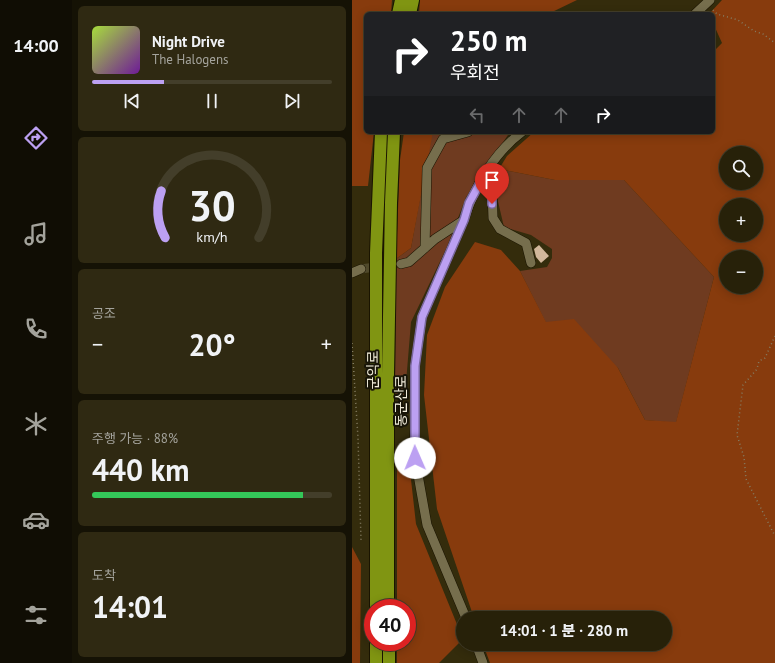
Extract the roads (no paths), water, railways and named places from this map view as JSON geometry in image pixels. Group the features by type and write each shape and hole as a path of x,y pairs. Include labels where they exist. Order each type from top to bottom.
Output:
{"highway":[{"path":"398,12 401,0"},
{"path":"410,12 413,0"},
{"name":"군익로","path":"376,599 376,253 382,134"},
{"name":"군익로","path":"388,599 390,203 394,134"},
{"path":"376,651 376,663"},
{"path":"388,651 389,663"}],"street":[{"path":"697,12 708,1"},
{"path":"425,248 427,168 443,139 461,134"},
{"name":"동군산로","path":"463,611 427,525 415,458 415,366 422,317 464,220 469,203 485,174 512,139 519,134"},
{"path":"485,174 492,190 493,218 500,229 526,243 531,263"},
{"path":"401,264 409,262 425,248 464,220"},
{"path":"352,273 361,269"},
{"path":"479,651 483,663"}],"tunnel":[{"path":"361,269 396,264"}]}
